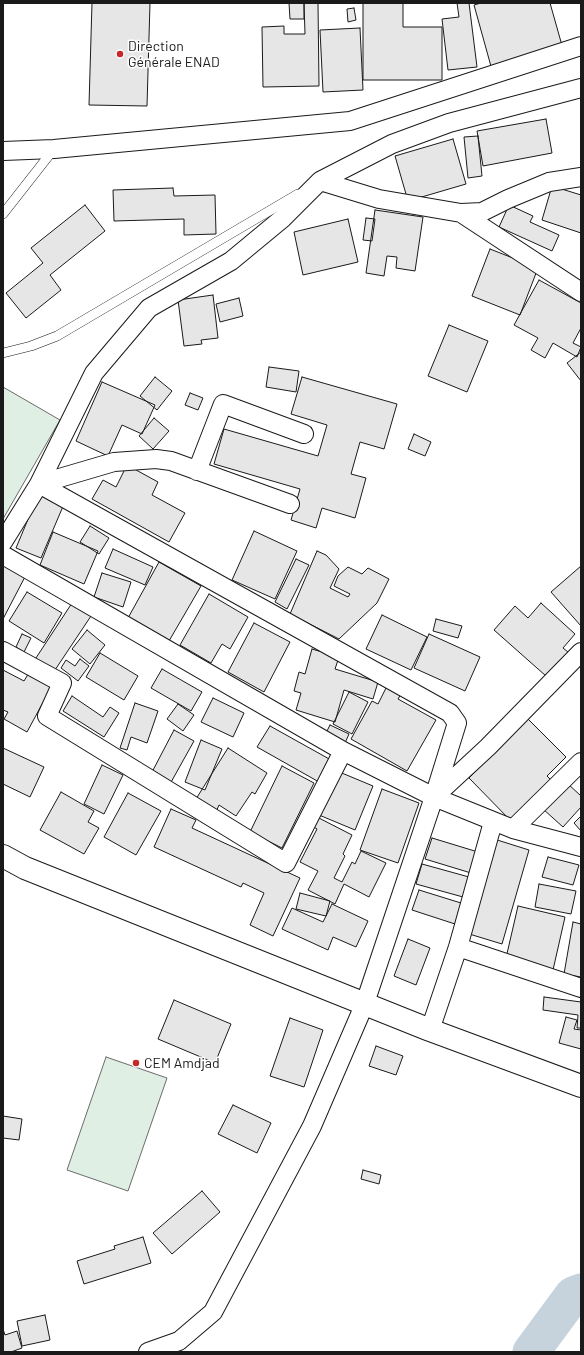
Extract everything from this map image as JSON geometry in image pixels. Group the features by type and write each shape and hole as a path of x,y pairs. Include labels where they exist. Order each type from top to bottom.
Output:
{"main road":[{"path":"3,856 25,868 430,1030 581,1086"}],"street":[{"path":"3,151 54,149 350,121 581,46"},
{"path":"3,542 39,484 94,373 149,308 231,261 283,218 319,182 392,144 449,123 581,88"},
{"path":"319,182 379,198 461,213 482,212 508,199 549,182 581,178"},
{"path":"461,213 581,292"},
{"path":"197,471 223,404 304,434"},
{"path":"39,484 114,462 156,459 171,461 290,504"},
{"path":"39,484 450,713 457,723 434,797 365,1003 312,1126 213,1312 179,1340 148,1352"},
{"path":"3,556 20,564 343,751 434,797 513,829 581,847"},
{"path":"3,651 62,683 47,716 286,863 343,751"},
{"path":"434,797 488,747 581,652"},
{"path":"513,829 581,762"},
{"path":"430,1030 458,947 493,822"},
{"path":"458,947 581,988"}],"lane":[{"path":"3,214 54,149"},
{"path":"3,353 31,346 57,336 319,182"}],"green space":[{"path":"3,387 60,420 3,519"},
{"path":"106,1057 167,1078 128,1191 67,1170"}],"building":[{"name":"Direction Générale ENAD","path":"92,3 150,3 147,106 89,105"},
{"path":"289,3 304,3 304,19 290,19"},
{"path":"304,3 318,3 319,86 263,87 262,27 284,26 284,34 305,34"},
{"path":"363,3 403,3 403,27 442,27 442,80 363,80"},
{"path":"457,3 469,3 477,67 448,70 442,19 459,17"},
{"path":"481,3 550,3 563,49 492,70 474,5"},
{"path":"354,8 356,20 348,22 347,9"},
{"path":"360,28 363,90 323,92 320,30"},
{"path":"546,119 552,153 483,166 477,131"},
{"path":"478,136 482,176 468,178 464,137"},
{"path":"453,139 466,184 408,201 395,156"},
{"path":"552,186 581,195 581,233 542,220"},
{"path":"173,188 174,196 215,195 216,234 184,235 184,219 114,221 113,190"},
{"path":"85,205 105,231 50,275 61,290 26,318 6,293 43,263 31,248"},
{"path":"509,205 533,216 530,222 559,235 552,251 499,227"},
{"path":"375,210 423,217 415,271 396,268 397,257 387,256 384,276 366,273"},
{"path":"366,218 375,219 372,241 363,240"},
{"path":"348,219 358,262 303,275 294,232"},
{"path":"490,249 538,268 520,315 472,296"},
{"path":"539,280 581,303 581,328 573,343 581,347 577,357 553,343 545,358 531,350 538,338 514,325"},
{"path":"213,295 218,338 201,340 202,344 184,346 178,300"},
{"path":"239,298 243,316 220,322 216,304"},
{"path":"449,325 488,341 467,392 428,376"},
{"path":"581,352 581,381 567,363"},
{"path":"269,367 299,371 296,392 266,387"},
{"path":"155,377 172,391 157,410 140,396"},
{"path":"302,377 397,404 384,449 360,442 351,474 366,478 355,518 322,508 316,528 291,520 300,489 214,464 224,429 318,456 327,425 291,414"},
{"path":"102,382 155,405 142,434 122,425 108,456 76,441"},
{"path":"190,393 203,398 198,410 185,405"},
{"path":"154,418 169,431 153,449 139,436"},
{"path":"414,434 431,442 425,456 408,449"},
{"path":"127,465 158,482 152,495 185,513 169,542 92,499 103,480 116,487"},
{"path":"39,493 64,504 41,558 16,548"},
{"path":"90,526 109,538 99,554 80,542"},
{"path":"254,531 297,551 275,599 232,580"},
{"path":"53,532 98,551 84,584 40,565"},
{"path":"113,549 153,567 145,585 105,568"},
{"path":"317,551 326,555 339,569 330,588 348,597 350,594 334,586 338,576 348,567 362,574 368,568 389,579 377,603 339,639 290,614"},
{"path":"296,559 309,565 287,609 275,602"},
{"path":"3,560 27,573 3,619"},
{"path":"159,562 201,586 169,641 128,618"},
{"path":"581,566 581,626 551,592"},
{"path":"102,573 131,582 123,607 94,597"},
{"path":"27,592 62,613 44,643 9,621"},
{"path":"209,594 248,617 230,649 222,644 211,663 180,645"},
{"path":"72,603 91,616 53,673 34,661"},
{"path":"541,603 575,634 563,648 568,652 546,676 494,630 515,606 528,618"},
{"path":"382,615 427,637 411,670 366,649"},
{"path":"436,619 462,626 458,638 433,631"},
{"path":"254,623 290,642 264,692 228,672"},
{"path":"87,630 105,645 90,664 72,649"},
{"path":"22,634 31,638 24,652 16,647"},
{"path":"429,634 480,657 465,691 414,668"},
{"path":"312,649 339,657 335,669 378,682 373,699 344,690 335,722 296,710 301,693 294,691 299,672 305,674"},
{"path":"100,653 138,676 124,700 86,677"},
{"path":"80,659 89,666 78,681 61,668 66,660 75,666"},
{"path":"162,669 202,692 191,711 151,688"},
{"path":"3,670 24,681 30,671 53,684 27,732 4,719 8,712 3,710"},
{"path":"387,686 401,694 398,699 436,720 407,771 351,739 372,701 378,704"},
{"path":"349,692 368,702 352,734 333,724"},
{"path":"72,696 103,717 110,707 119,713 104,737 63,711"},
{"path":"213,698 244,713 233,737 201,722"},
{"path":"135,703 158,711 147,743 131,737 127,750 120,748"},
{"path":"178,704 194,715 183,731 167,719"},
{"path":"528,719 566,757 547,776 552,781 511,821 469,778"},
{"path":"330,725 349,734 345,743 326,733"},
{"path":"270,726 331,760 319,782 257,747"},
{"path":"174,730 194,741 170,784 151,774"},
{"path":"201,740 222,749 205,790 185,782"},
{"path":"3,748 44,767 30,797 3,784"},
{"path":"228,748 267,773 255,794 252,792 236,816 219,805 216,812 196,799"},
{"path":"102,765 123,775 104,814 84,804"},
{"path":"282,766 314,783 282,848 250,832"},
{"path":"337,771 373,786 355,830 319,815"},
{"path":"567,783 581,796 581,807 563,827 543,809"},
{"path":"382,789 419,803 398,863 360,850"},
{"path":"61,792 94,811 88,822 99,828 84,854 40,830"},
{"path":"128,793 161,811 136,855 104,837"},
{"path":"171,809 196,820 192,828 300,878 273,936 250,925 264,893 243,883 241,887 154,847"},
{"path":"315,816 352,835 343,854 345,856 334,878 342,882 352,862 355,864 361,851 386,863 369,897 344,884 335,904 308,890 318,871 300,862 317,829 311,825"},
{"path":"581,816 581,831 574,823"},
{"path":"432,838 478,852 471,873 425,859"},
{"path":"494,839 529,850 502,944 466,933"},
{"path":"548,857 579,865 573,885 542,877"},
{"path":"422,864 469,877 463,897 416,884"},
{"path":"539,884 576,891 571,914 535,907"},
{"path":"419,890 461,903 455,924 412,910"},
{"path":"300,893 330,901 326,916 296,909"},
{"path":"332,904 368,921 356,947 333,937 328,950 282,929 292,908 323,922"},
{"path":"518,906 565,917 553,970 506,958"},
{"path":"573,922 581,924 581,977 564,974"},
{"path":"408,939 430,948 416,985 394,976"},
{"path":"544,997 581,1002 581,1028 577,1028 578,1015 543,1010"},
{"path":"174,1000 231,1024 215,1063 158,1039"},
{"path":"566,1017 577,1020 574,1029 581,1030 581,1049 559,1043"},
{"path":"290,1018 323,1030 304,1087 270,1076"},
{"path":"376,1046 403,1056 396,1075 369,1066"},
{"path":"233,1105 271,1123 257,1153 218,1134"},
{"path":"3,1116 22,1119 19,1140 3,1138"},
{"path":"363,1170 381,1175 379,1184 361,1179"},
{"path":"202,1191 220,1212 172,1254 153,1233"},
{"path":"143,1237 151,1263 84,1284 77,1261 115,1249 114,1246"},
{"path":"45,1315 50,1340 22,1346 17,1321"},
{"path":"3,1329 5,1335 17,1331 22,1348 11,1352 3,1352"}],"waterway":[{"path":"531,1352 573,1295 581,1292"}],"place":[{"name":"Direction Générale ENAD","path":"120,54"},
{"name":"CEM Amdjad","path":"136,1063"}]}
